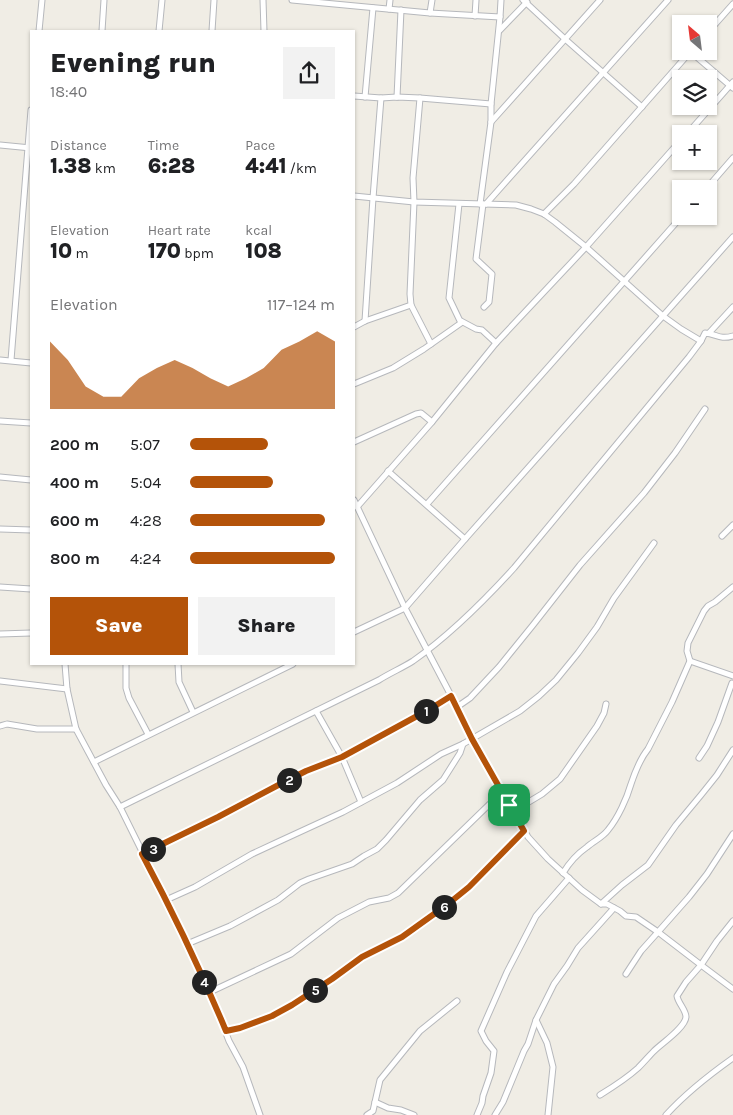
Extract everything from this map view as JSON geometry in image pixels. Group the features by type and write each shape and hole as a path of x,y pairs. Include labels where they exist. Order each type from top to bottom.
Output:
{"street":[{"path":"39,30 42,0"},
{"path":"102,30 104,0"},
{"path":"159,30 162,0"},
{"path":"212,30 214,0"},
{"path":"263,0 264,30"},
{"path":"292,0 349,3 373,8 430,14 500,17"},
{"path":"389,9 390,0"},
{"path":"430,14 432,0"},
{"path":"475,16 476,0"},
{"path":"484,307 489,302 492,274 476,259 491,122 501,0"},
{"path":"491,122 600,0"},
{"path":"483,204 668,0"},
{"path":"499,30 526,1 602,73 642,107"},
{"path":"718,21 733,4"},
{"path":"365,97 373,8"},
{"path":"397,97 401,10"},
{"path":"544,214 574,184 683,60"},
{"path":"695,125 732,85 702,60"},
{"path":"355,96 420,98 491,104"},
{"path":"365,322 381,98"},
{"path":"420,98 413,178 414,202 410,294 411,305 430,344"},
{"path":"11,360 30,129"},
{"path":"0,145 29,148"},
{"path":"357,506 432,422 496,343 586,247 672,150"},
{"path":"714,180 733,158"},
{"path":"355,196 414,202 516,206 544,214 586,247 663,316 701,341"},
{"path":"459,204 449,298 461,321 476,330 482,330 496,343"},
{"path":"427,504 674,225"},
{"path":"355,632 405,608 733,237"},
{"path":"355,327 411,305"},
{"path":"120,807 395,671 427,650 469,614 514,568 701,341 705,333 709,333 733,307"},
{"path":"355,384 393,368 461,321"},
{"path":"709,333 722,338 733,336"},
{"path":"0,360 30,363"},
{"path":"457,707 470,698 499,667 580,565 644,493 675,453 705,409"},
{"path":"355,442 416,414 421,413 432,422"},
{"path":"0,421 30,423"},
{"path":"388,470 465,539"},
{"path":"0,477 30,480"},
{"path":"355,502 405,608 472,739 528,837 548,859 582,890 601,904 607,904 626,916 636,917 733,989"},
{"path":"722,536 733,525"},
{"path":"0,529 30,530"},
{"path":"166,900 195,887 280,840 343,812 397,783 442,754 520,711 556,680 578,653 597,627 614,598 654,543"},
{"path":"0,587 30,589"},
{"path":"563,873 569,863 608,831 616,818 643,755 648,749 672,702 690,661 687,651 688,643 704,611 733,587"},
{"path":"0,634 30,633"},
{"path":"690,661 733,676"},
{"path":"65,665 67,689 76,729 120,807 210,992 260,1115"},
{"path":"126,665 126,688 129,698 148,734"},
{"path":"178,665 178,682 193,712"},
{"path":"94,762 291,665"},
{"path":"0,681 67,689"},
{"path":"699,758 718,722 733,682"},
{"path":"142,854 293,778 342,757 451,696"},
{"path":"509,805 522,806 542,794 560,779 597,726 606,704"},
{"path":"316,711 342,757 361,802"},
{"path":"0,726 7,724 37,729 76,729"},
{"path":"187,944 230,926 278,900 300,883 352,864 377,849 420,800 441,782 460,753 462,744"},
{"path":"601,904 622,884 648,866 676,825 717,775 733,750"},
{"path":"210,992 291,954 338,918 369,902 389,898 398,893 502,792"},
{"path":"226,1031 272,1016 332,979 362,957 402,937 469,887 524,831"},
{"path":"626,974 641,951 690,897 733,834"},
{"path":"477,1115 491,1073 494,1051 481,1031 507,972 536,916 569,878"},
{"path":"495,1115 503,1102 528,1044 536,1020 554,984 578,948 614,908"},
{"path":"600,1095 640,1066 685,1021 686,1013 676,996 733,921"},
{"path":"367,1115 373,1111 380,1080 420,1032 457,1001"},
{"path":"536,1020 547,1043 553,1067 548,1115"},
{"path":"666,1115 692,1090 733,1058"},
{"path":"375,1102 388,1108 414,1115"}],"route":[{"path":"451,696 472,739 509,805 524,831 469,887 448,904 402,937 362,957 292,1005 272,1016 226,1031 177,922 142,854 306,771 342,757 451,696"}]}
